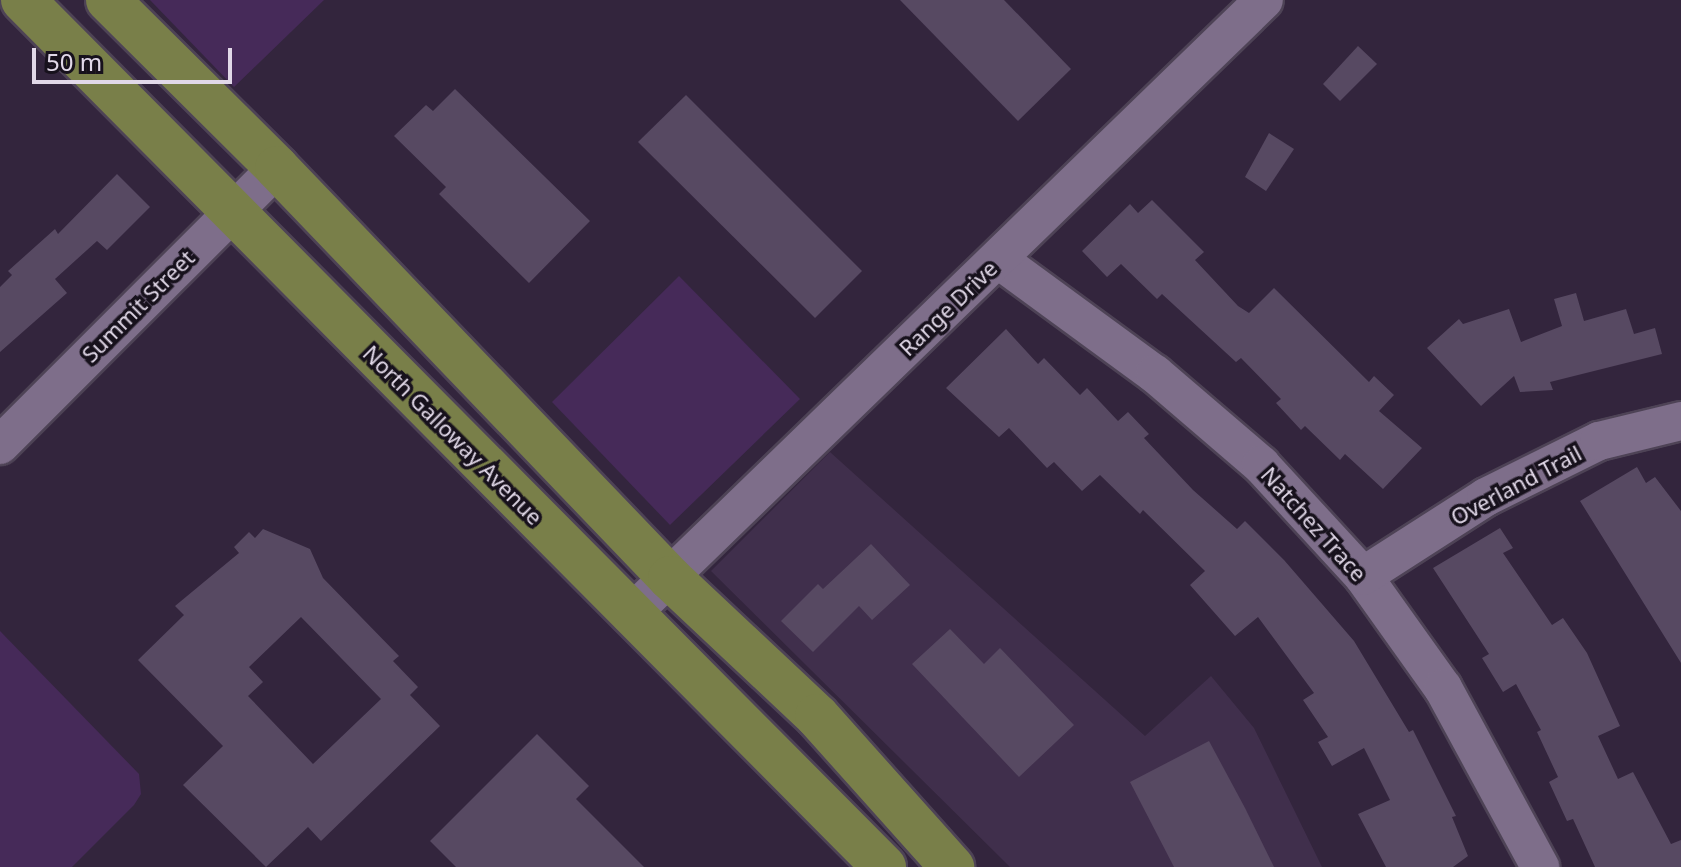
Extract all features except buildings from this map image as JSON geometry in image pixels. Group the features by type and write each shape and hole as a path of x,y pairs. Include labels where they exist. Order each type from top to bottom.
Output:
{"main road":[{"name":"North Galloway Avenue","path":"23,0 630,615 884,867"},
{"path":"108,0 277,168 670,578 817,716 952,867"}],"street":[{"name":"Range Drive","path":"630,615 1264,0"},
{"name":"Summit Street","path":"0,445 277,168"},
{"name":"Natchez Trace","path":"999,260 1155,374 1261,465 1363,576 1443,688 1540,867"},
{"name":"Overland Trail","path":"1363,576 1486,497 1599,441 1681,421"}],"shaded area":[{"path":"150,0 324,0 234,87"},
{"path":"679,276 800,399 670,525 552,402"},
{"path":"830,452 1145,736 1211,676 1254,728 1322,867 1010,867 711,571"},
{"path":"0,631 139,774 141,794 134,805 72,867 0,867"}]}
